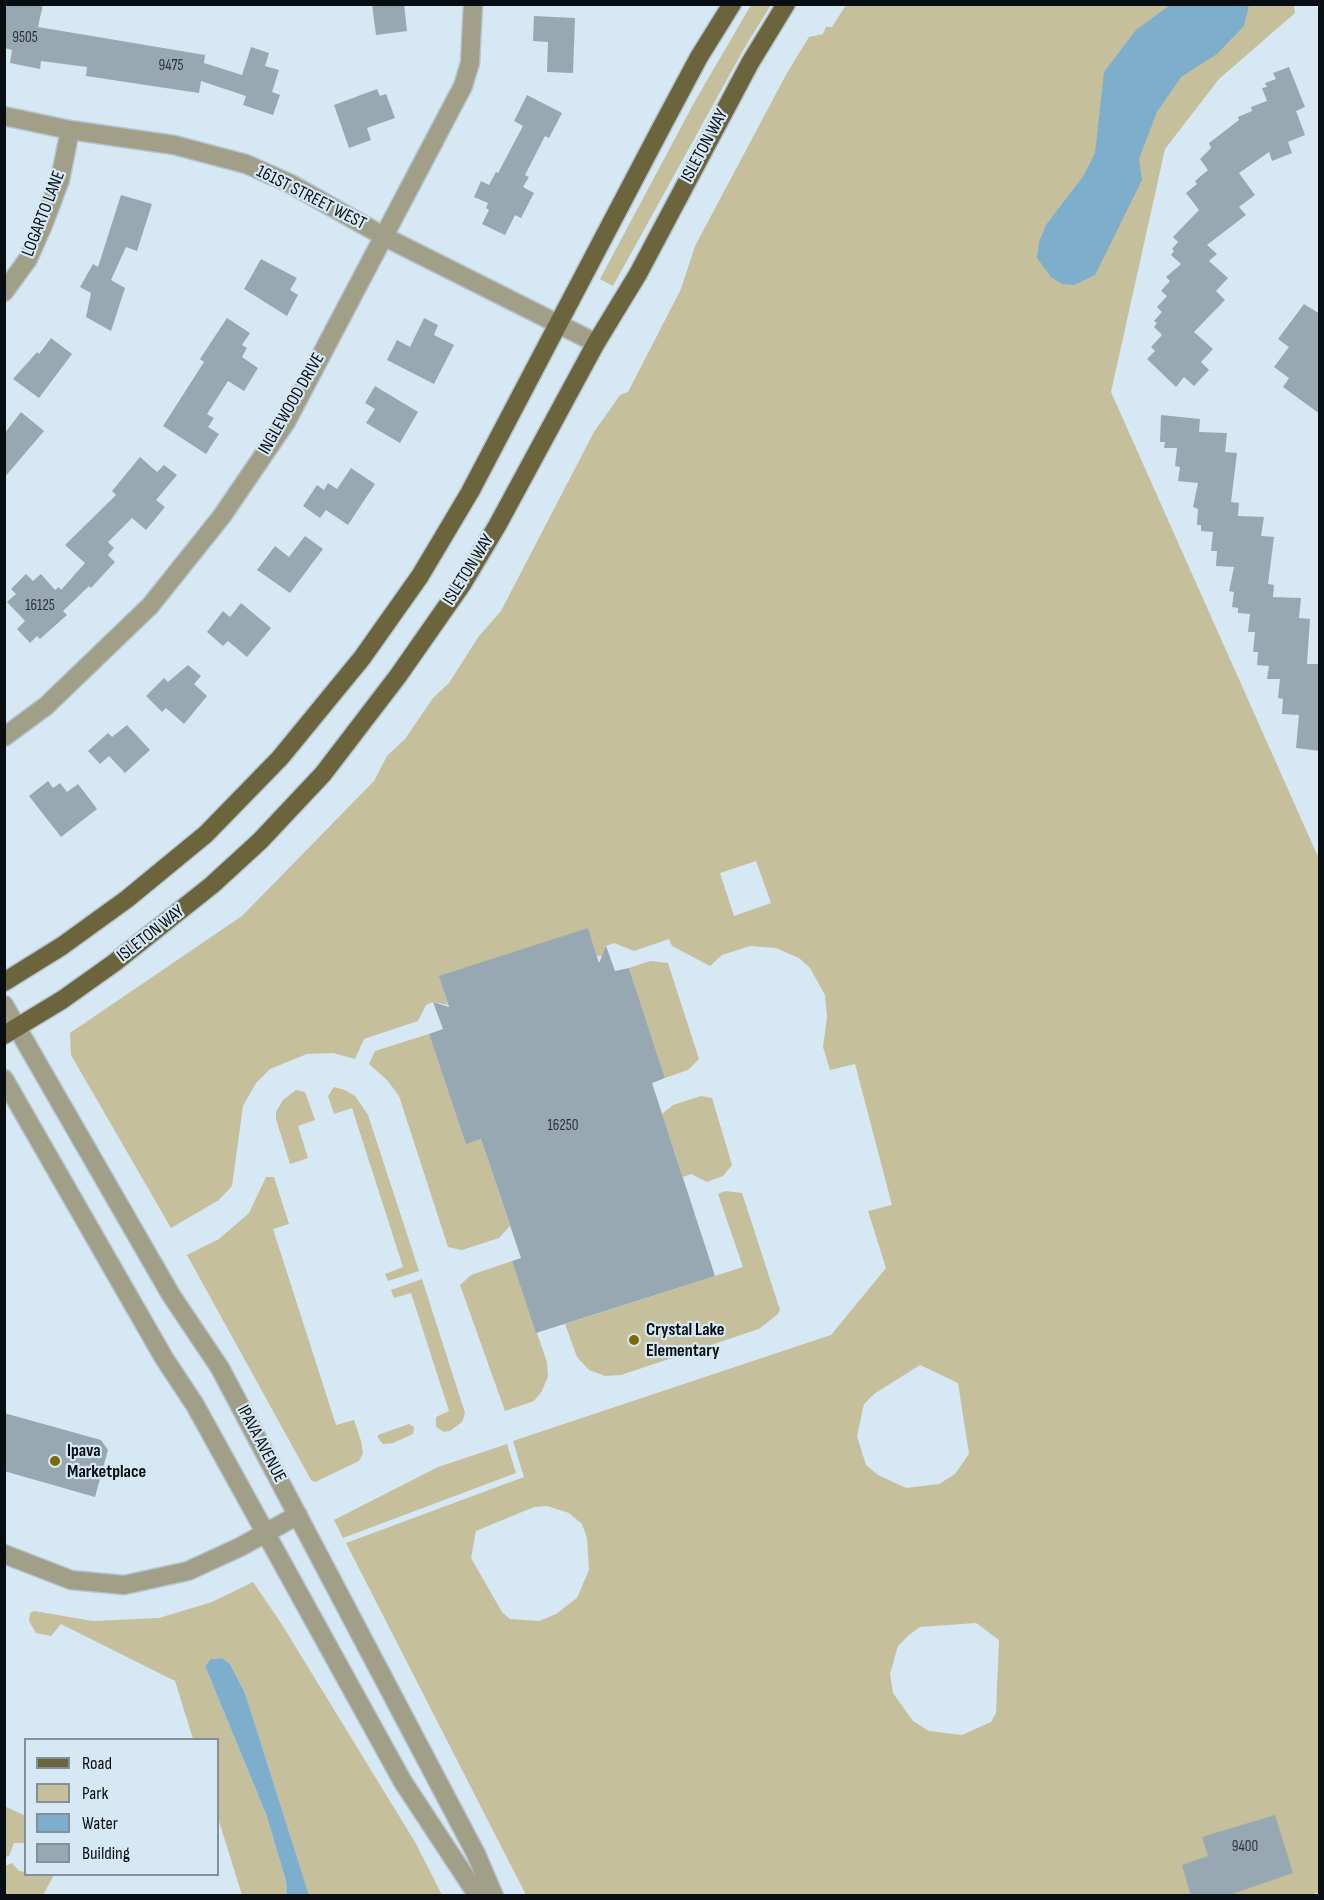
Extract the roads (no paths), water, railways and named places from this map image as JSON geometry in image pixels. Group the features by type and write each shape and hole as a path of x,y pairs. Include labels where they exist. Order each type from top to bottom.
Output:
{"main road":[{"path":"4,982 62,946 156,877 206,834 280,758 355,666 420,576 475,482 699,57 732,4"},
{"name":"ISLETON WAY","path":"11,1031 114,963 212,885 260,840 323,774 398,676 463,583 596,343 638,274 750,63 786,4"}],"street":[{"name":"INGLEWOOD DRIVE","path":"4,737 53,699 150,606 222,516 286,422 463,86 472,40 473,4"},
{"name":"161ST STREET WEST","path":"4,116 70,130 174,145 246,164 291,184 385,237 596,343"},
{"name":"LOGARTO LANE","path":"4,292 28,259 44,225 60,180 70,130"},
{"name":"IPAVA AVENUE","path":"4,1005 11,1031 171,1295 220,1368 476,1854 494,1896"},
{"path":"4,1079 164,1358 195,1405 403,1782 478,1896"},
{"path":"4,1554 70,1580 124,1585 188,1571 298,1515"}],"water":[{"path":"1170,5 1249,5 1244,26 1217,54 1181,77 1157,112 1139,159 1142,180 1095,275 1074,285 1062,284 1051,277 1037,258 1039,242 1046,225 1084,175 1095,153 1104,72 1136,30"},
{"path":"222,1658 230,1664 245,1693 309,1895 287,1895 286,1881 266,1814 205,1666 211,1659"}],"place":[{"name":"Crystal Lake Elementary","path":"634,1340"},
{"name":"Ipava Marketplace","path":"55,1461"}]}
